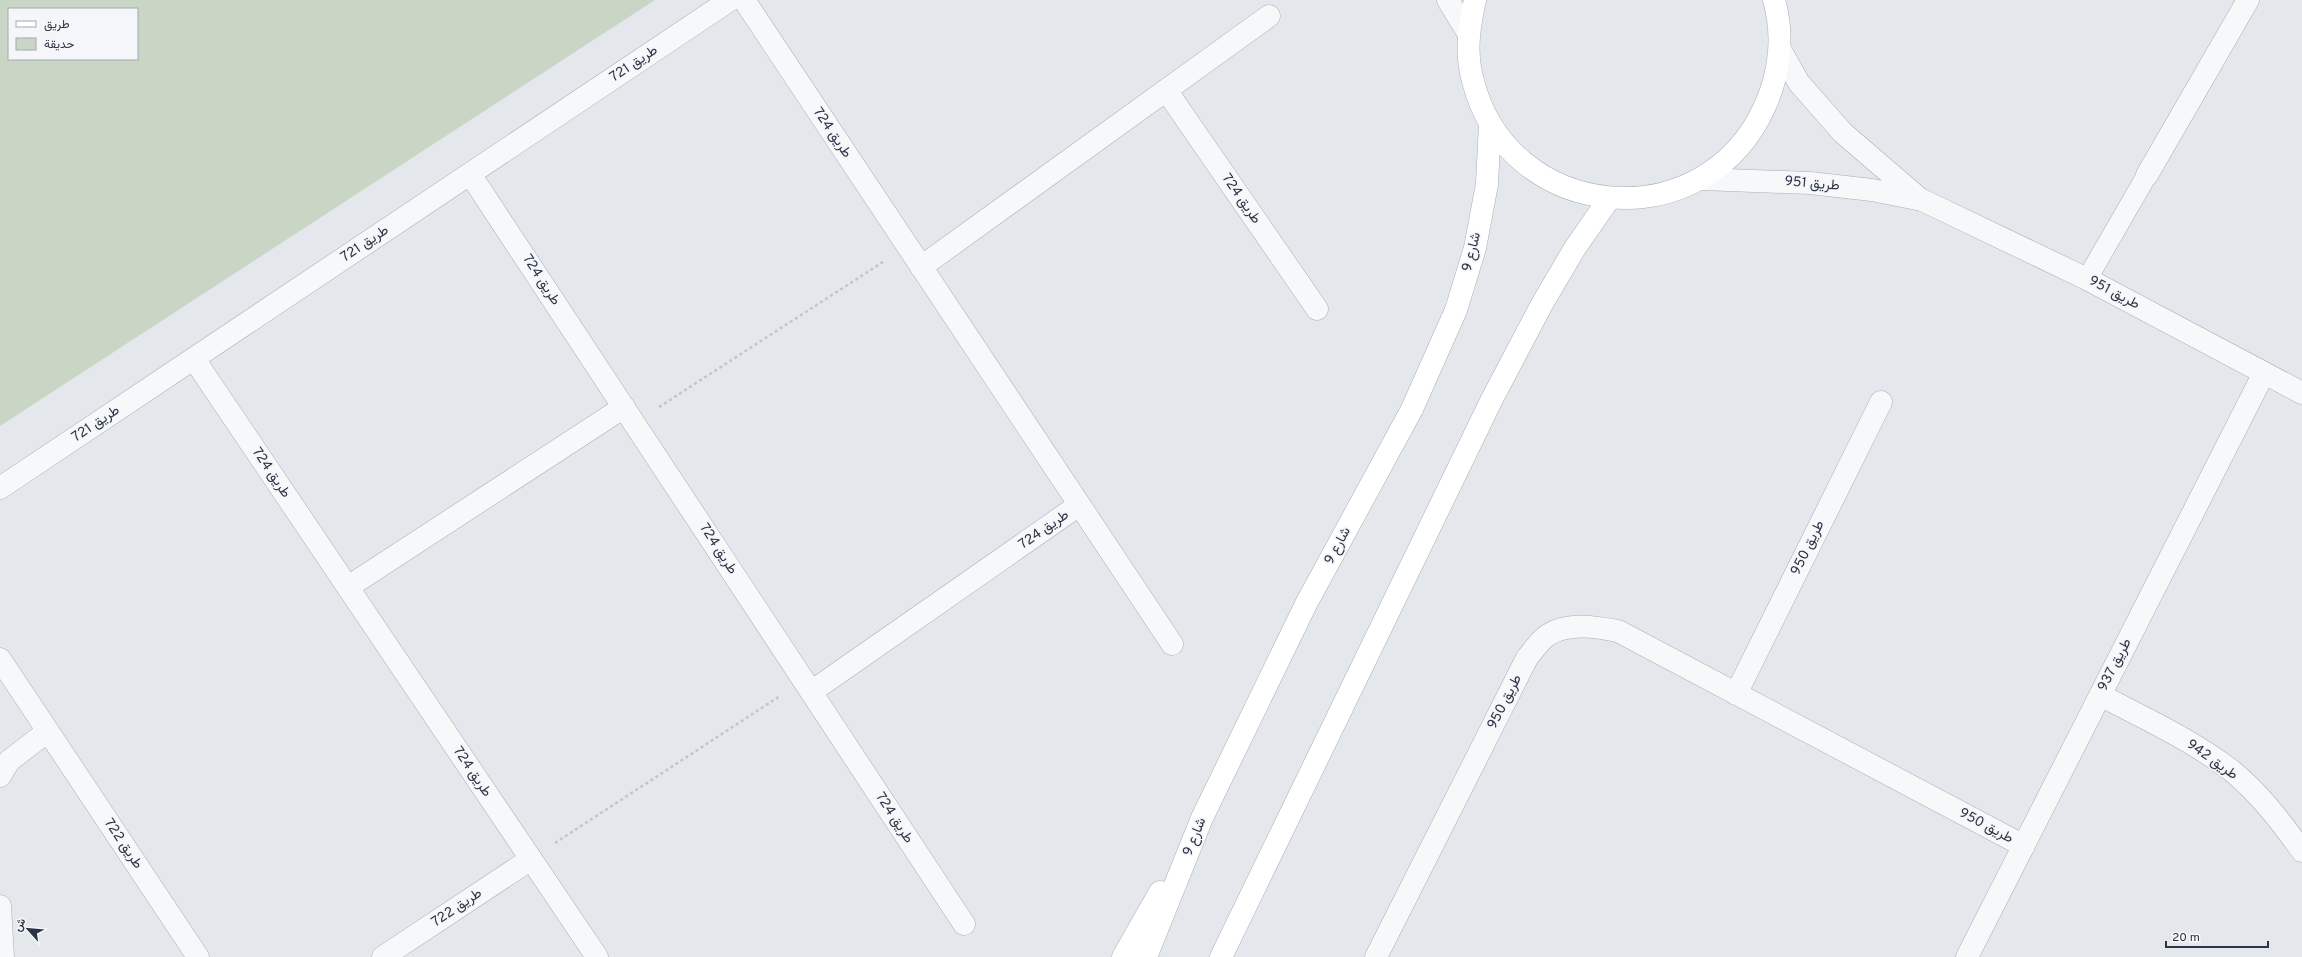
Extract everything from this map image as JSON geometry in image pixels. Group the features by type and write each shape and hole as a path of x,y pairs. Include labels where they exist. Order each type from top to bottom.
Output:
{"main road":[{"path":"1475,0 1468,33 1469,57 1472,80 1479,103 1490,124 1512,153 1540,176 1574,191 1609,199 1633,199 1657,196 1679,189 1701,179 1732,155 1757,124 1773,88 1780,49 1779,25 1774,0"},
{"name":"شارع 9","path":"1146,957 1202,818 1306,604 1412,409 1456,310 1475,248 1487,184 1490,124"},
{"path":"1221,957 1492,399 1542,304 1574,248 1609,199"},
{"path":"1123,957 1202,818"}],"street":[{"name":"طريق 721","path":"0,488 730,0"},
{"name":"طريق 724","path":"744,0 1172,644"},
{"path":"1448,0 1468,33"},
{"path":"2088,279 2248,0"},
{"path":"921,267 1269,16"},
{"name":"طريق 951","path":"1780,49 1799,83 1843,133 1922,200"},
{"name":"طريق 724","path":"1166,90 1317,309"},
{"name":"طريق 724","path":"470,174 964,924"},
{"name":"طريق 951","path":"1701,179 1810,183 1872,190 1922,200 2088,279 2302,393"},
{"name":"طريق 724","path":"194,359 597,957"},
{"name":"طريق 937","path":"1967,957 2264,373"},
{"name":"طريق 950","path":"1736,694 1881,402"},
{"path":"348,587 629,415"},
{"name":"طريق 724","path":"808,686 1079,505"},
{"name":"طريق 950","path":"1376,957 1527,658 1548,635 1567,629 1594,626 1618,631 2024,846"},
{"name":"طريق 722","path":"0,659 198,957"},
{"name":"طريق 942","path":"2100,694 2185,740 2232,771 2273,811 2302,851"},
{"path":"0,776 9,761 48,731"},
{"name":"طريق 722","path":"383,957 531,859"},
{"path":"0,906 3,957"}],"path":[{"path":"629,415 907,246"},
{"path":"531,859 808,686"}],"green space":[{"path":"0,0 655,0 0,426"}]}
